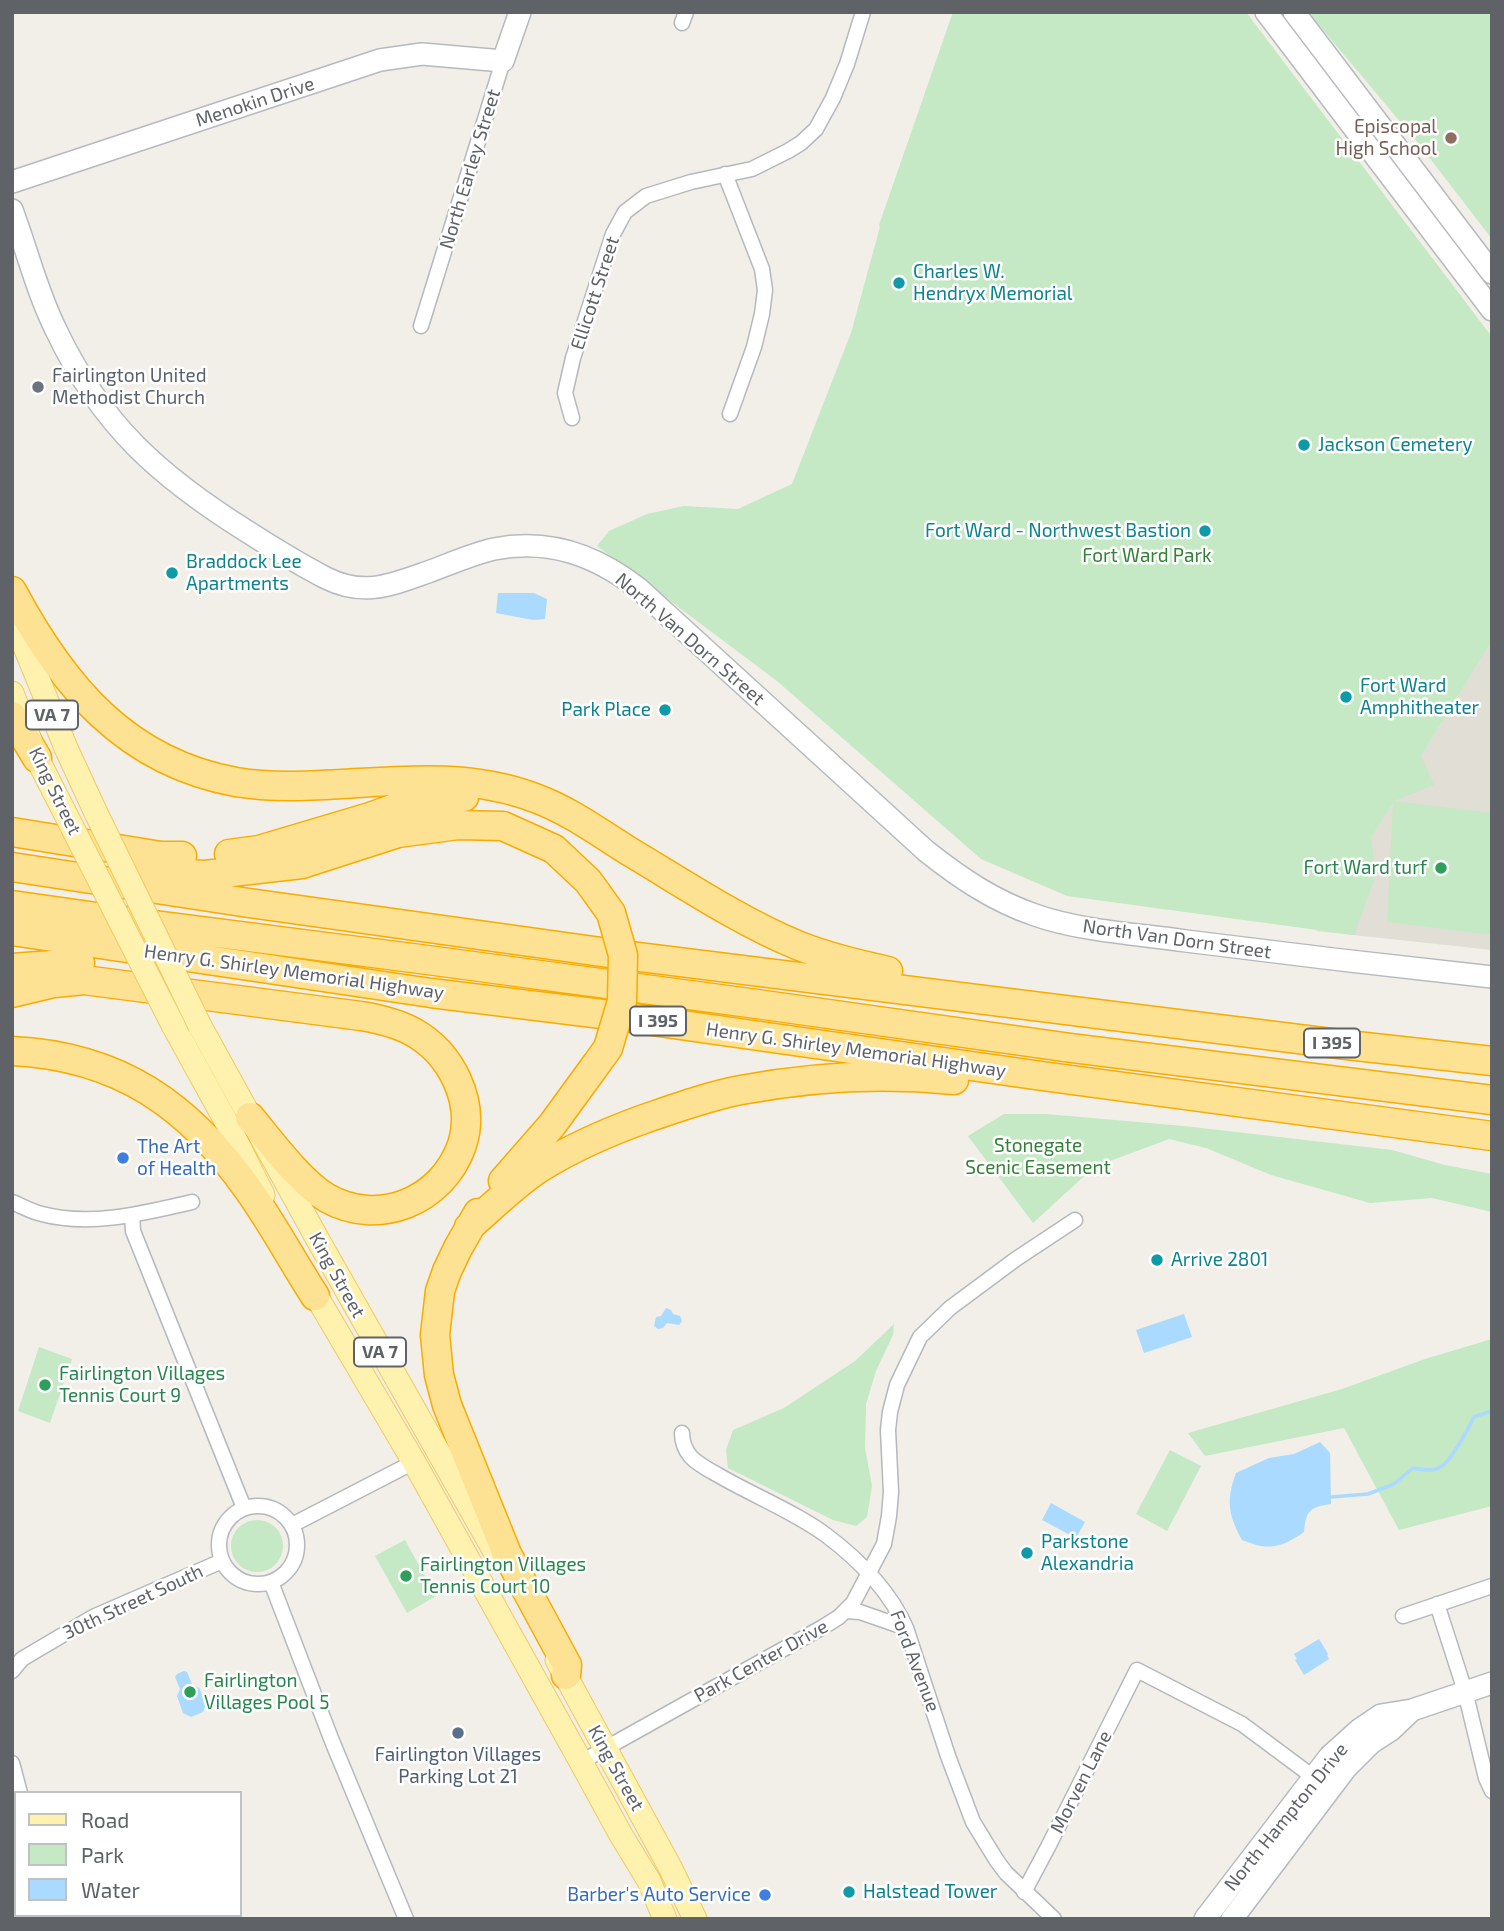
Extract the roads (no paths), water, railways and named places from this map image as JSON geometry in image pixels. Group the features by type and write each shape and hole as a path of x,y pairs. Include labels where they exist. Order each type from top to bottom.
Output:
{"highway":[{"path":"12,591 56,663 85,699 120,732 159,756 183,766 208,775 256,785 397,780 474,782 517,791 569,814 750,922 797,945 843,962 1173,1024"},
{"path":"12,716 37,758"},
{"path":"12,832 161,856 212,856 259,850 409,803 450,797 485,796 522,801 569,814"},
{"path":"12,866 205,874 302,864 398,833 458,825 503,826 554,849 588,881 611,913 623,955 622,1001 608,1048 552,1125 488,1197 469,1227 440,1291 435,1335 439,1374 447,1405 507,1554 567,1665 566,1675"},
{"name":"I 395","path":"12,866 249,903 623,955 1492,1061"},
{"path":"12,905 420,958 1070,1048 1492,1100"},
{"name":"Henry G. Shirley Memorial Highway","path":"12,931 431,993 618,1016 1492,1136"},
{"path":"12,968 97,962 208,978 431,993"},
{"path":"12,993 54,983 84,980 362,1016 395,1024 413,1032 446,1060 462,1094 465,1128 462,1145 455,1160 423,1195 393,1209 368,1211 328,1199 317,1191 281,1155 250,1116"},
{"path":"12,1051 57,1055 96,1065 142,1087 177,1109 207,1138 249,1191 315,1296"},
{"path":"469,1227 502,1196 539,1168 617,1129 739,1090 860,1078 931,1078 1178,1103 1303,1112"}],"main road":[{"name":"North Earley Street","path":"503,61 520,12"},
{"path":"1266,12 1492,310"},
{"path":"1294,12 1492,273"},
{"name":"Menokin Drive","path":"12,181 380,60 422,54 503,61"},
{"name":"North Van Dorn Street","path":"12,210 55,329 88,388 113,421 142,454 180,486 221,515 326,578 339,584 375,588 407,580 493,549 543,547 577,553 609,568 639,589 926,850 970,884 1009,905 1046,919 1093,928 1285,954 1492,977"},
{"name":"King Street","path":"12,615 66,748 200,1026 436,1450 566,1675 671,1869 695,1919"},
{"name":"King Street","path":"12,693 37,758 315,1296 414,1462 649,1881 665,1919"},
{"name":"North Hampton Drive","path":"1232,1919 1321,1783 1331,1756 1359,1730 1381,1715 1412,1710 1492,1683"},
{"name":"North Hampton Drive","path":"1205,1919 1321,1783"}],"street":[{"name":"Ellicott Street","path":"572,418 565,393 573,358 613,234 625,212 646,197 691,181 752,169 789,152 816,129 833,98 863,12"},
{"name":"North Earley Street","path":"421,326 503,61"},
{"path":"725,174 762,269 765,290 754,347 730,414"},
{"path":"12,1202 43,1215 65,1218 132,1215 192,1202"},
{"path":"132,1215 133,1231 244,1508"},
{"name":"Park Center Drive","path":"582,1762 823,1627 846,1611 853,1603 884,1544 891,1482 888,1430 890,1412 897,1385 920,1337 950,1308 1075,1220"},
{"name":"Ford Avenue","path":"682,1433 683,1445 692,1458 828,1536 886,1591 906,1628 973,1822 997,1861 1024,1892 1054,1919"},
{"path":"292,1525 414,1462"},
{"path":"259,1506 271,1508 286,1517 292,1525 297,1539 296,1558 283,1576 271,1583 258,1585 243,1581 227,1570 218,1544 222,1529 231,1516 244,1508 259,1506"},
{"name":"30th Street South","path":"12,1671 22,1660 93,1617 222,1561"},
{"path":"271,1583 332,1741 406,1919"},
{"path":"1403,1616 1492,1586"},
{"path":"1437,1604 1465,1691 1486,1778 1492,1791"},
{"path":"846,1611 860,1612 906,1628"},
{"name":"Morven Lane","path":"1024,1892 1137,1670 1242,1724 1321,1783"},
{"path":"12,1763 19,1791"}],"water":[{"path":"498,593 534,593 547,599 545,619 533,620 496,613"},
{"path":"666,1308 680,1316 682,1321 679,1325 667,1323 658,1329 654,1326 656,1317 661,1316"},
{"path":"1184,1314 1192,1337 1144,1353 1136,1330"},
{"path":"1320,1442 1330,1453 1331,1504 1310,1511 1304,1532 1288,1542 1267,1547 1242,1540 1230,1507 1236,1473 1269,1458 1294,1454"},
{"path":"1051,1503 1085,1522 1076,1538 1042,1520"},
{"path":"1319,1639 1329,1659 1304,1675 1294,1654"},
{"name":"Fairlington Villages Pool 5","path":"184,1671 192,1684 199,1688 206,1704 203,1712 191,1717 183,1713 177,1696 180,1689 175,1677"}],"waterway":[{"path":"1331,1497 1368,1494 1394,1484 1413,1468 1439,1468 1455,1451 1474,1417 1492,1411"}],"place":[{"name":"Episcopal High School","path":"1451,138"},
{"name":"Charles W. Hendryx Memorial","path":"899,283"},
{"name":"Fairlington United Methodist Church","path":"38,387"},
{"name":"Jackson Cemetery","path":"1304,445"},
{"name":"Fort Ward - Northwest Bastion","path":"1205,531"},
{"name":"Braddock Lee Apartments","path":"172,573"},
{"name":"Fort Ward Amphitheater","path":"1346,697"},
{"name":"Park Place","path":"665,710"},
{"name":"Fort Ward turf","path":"1441,868"},
{"name":"The Art of Health","path":"123,1158"},
{"name":"Arrive 2801","path":"1157,1260"},
{"name":"Fairlington Villages Tennis Court 9","path":"45,1385"},
{"name":"Parkstone Alexandria","path":"1027,1553"},
{"name":"Fairlington Villages Tennis Court 10","path":"406,1576"},
{"name":"Fairlington Villages Pool 5","path":"190,1692"},
{"name":"Fairlington Villages Parking Lot 21","path":"458,1733"},
{"name":"Halstead Tower","path":"849,1892"},
{"name":"Barber's Auto Service","path":"765,1895"}],"park label":[{"name":"Fort Ward Park","path":"1147,556"},
{"name":"Stonegate Scenic Easement","path":"1038,1157"}]}
